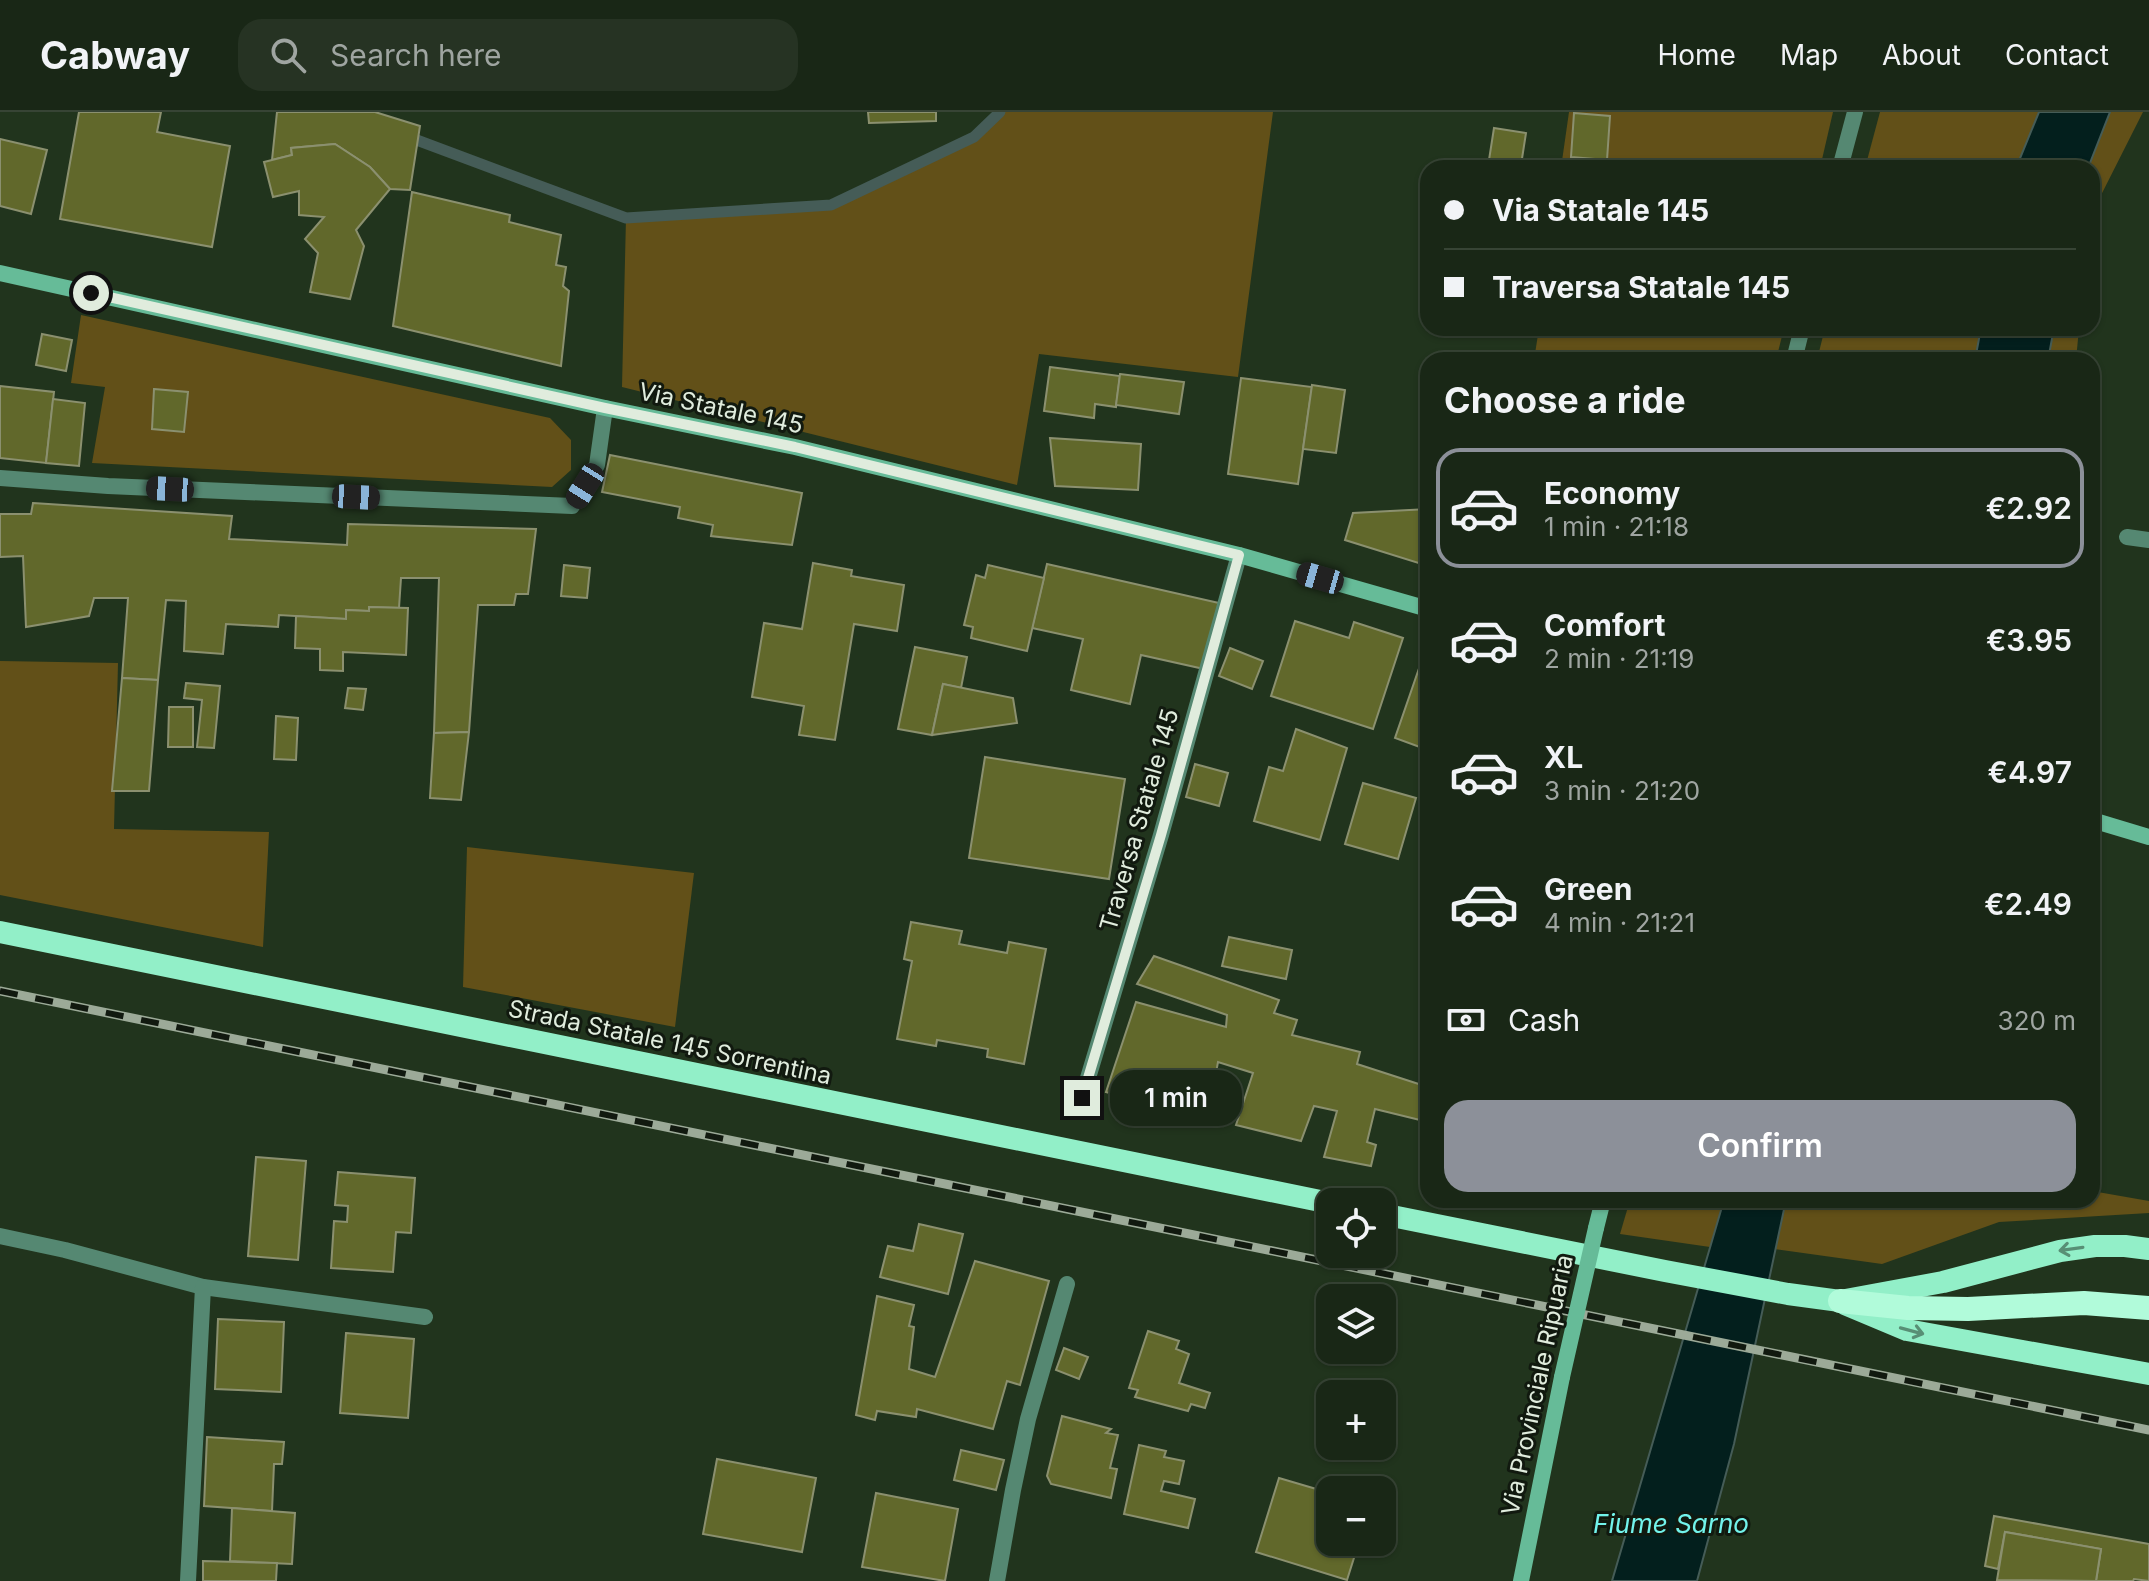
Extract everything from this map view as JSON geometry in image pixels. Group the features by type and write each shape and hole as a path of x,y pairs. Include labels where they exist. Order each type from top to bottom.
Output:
{"highway":[{"name":"Strada Statale 145 Sorrentina","path":"0,932 1316,1200"},
{"path":"1396,1217 1665,1271 1840,1301 1908,1308 1993,1308 2084,1303 2149,1308"},
{"path":"1840,1301 1943,1282 2060,1251 2095,1246 2149,1249"},
{"path":"1840,1301 1907,1330 2149,1374"}],"main road":[{"name":"Via Statale 145","path":"0,273 605,408 795,447 1239,555 1420,607"},
{"path":"2100,822 2149,837"},
{"name":"Via Provinciale Ripuaria","path":"1521,1581 1562,1377 1601,1208"}],"street":[{"path":"1842,160 1855,112"},
{"path":"0,478 108,486 572,506 597,465 605,408"},
{"path":"2127,537 2149,540"},
{"name":"Traversa Statale 145","path":"1082,1098 1239,555"},
{"path":"0,1236 203,1287 425,1317"},
{"path":"997,1581 1028,1419 1067,1284"},
{"path":"188,1581 203,1287"}],"shaded area":[{"path":"1000,112 1273,112 1238,377 1039,354 1017,485 622,387 626,218 831,205 974,137"},
{"path":"1569,112 1833,112 1822,160 1562,160"},
{"path":"1880,112 2039,112 2019,160 1867,160"},
{"path":"2110,112 2143,112 2100,197 2100,160 2091,160"},
{"path":"81,315 550,418 571,440 571,470 552,487 92,463 105,387 71,383"},
{"path":"1538,336 1782,336 1778,352 1535,352"},
{"path":"1823,336 1980,336 1976,352 1819,352"},
{"path":"2052,336 2078,336 2077,352 2050,352"},
{"path":"0,661 118,663 114,829 269,832 263,947 0,895"},
{"path":"467,847 694,873 675,1027 463,987"},
{"path":"2100,1192 2149,1201 2149,1213 1999,1222 1882,1264 1774,1249 1784,1208 2100,1208"},
{"path":"1628,1208 1722,1208 1710,1247 1620,1234"}],"water":[{"path":"2039,112 2110,112 2091,160 2019,160"},
{"path":"1980,336 2052,336 2050,352 1976,352"},
{"name":"Fiume Sarno","path":"1722,1208 1784,1208 1734,1444 1697,1581 1612,1581"}],"building":[{"path":"79,112 161,112 157,132 230,146 212,247 60,219"},
{"path":"277,112 375,112 420,126 410,190 390,189 370,167 335,144 291,148 292,155 272,160"},
{"path":"868,112 936,112 936,121 869,123"},
{"path":"1574,113 1610,116 1607,160 1571,157"},
{"path":"1494,128 1526,133 1522,160 1489,160"},
{"path":"0,139 47,150 31,214 0,206"},
{"path":"335,144 370,167 390,189 356,230 364,246 350,299 310,292 318,253 305,239 324,217 299,215 299,191 273,197 264,162 292,155 291,148"},
{"path":"412,192 510,215 509,222 561,235 556,265 566,267 563,286 569,291 561,366 393,326"},
{"path":"42,334 72,340 66,371 36,365"},
{"path":"1050,367 1120,376 1116,407 1095,404 1094,418 1044,411"},
{"path":"1120,374 1184,382 1179,414 1116,405"},
{"path":"1241,378 1312,387 1298,484 1228,474"},
{"path":"1312,385 1345,390 1336,453 1303,449"},
{"path":"0,386 54,392 46,463 0,458"},
{"path":"154,389 188,392 184,432 152,429"},
{"path":"53,399 85,403 79,466 46,463"},
{"path":"1050,438 1141,444 1138,490 1055,486"},
{"path":"610,455 802,493 792,545 711,536 713,525 678,518 680,507 602,492"},
{"path":"33,503 232,516 229,539 347,545 348,524 536,529 528,594 516,594 514,605 478,605 469,732 434,733 439,578 401,578 399,608 346,610 346,619 279,615 278,627 226,624 223,654 184,651 186,601 166,600 158,680 122,678 128,598 94,598 89,616 26,627 23,556 0,557 0,514 31,514"},
{"path":"1420,509 1420,563 1345,540 1353,513"},
{"path":"813,563 852,570 851,576 904,585 897,631 854,624 835,740 799,735 804,706 752,697 764,623 802,629"},
{"path":"1047,564 1219,603 1204,669 1141,655 1130,704 1071,690 1083,639 1032,628"},
{"path":"564,565 590,568 587,598 561,596"},
{"path":"988,565 1044,578 1027,651 971,638 973,627 964,625 976,575 985,578"},
{"path":"369,607 408,608 406,655 343,652 343,671 320,670 320,649 295,648 296,616 346,619 346,610 369,611"},
{"path":"1295,621 1349,638 1354,622 1403,638 1373,729 1271,696"},
{"path":"915,647 967,657 961,688 943,684 932,735 898,729"},
{"path":"1230,648 1263,661 1252,689 1219,676"},
{"path":"1420,666 1420,747 1395,738"},
{"path":"122,678 158,680 149,791 112,791"},
{"path":"186,683 220,686 214,748 197,747 202,700 184,698"},
{"path":"943,684 1013,698 1017,723 932,735"},
{"path":"348,688 366,689 363,710 345,708"},
{"path":"169,707 193,707 193,747 168,747"},
{"path":"276,716 298,718 296,760 274,759"},
{"path":"1296,729 1347,748 1320,840 1254,821 1269,767 1283,771"},
{"path":"469,732 461,800 430,798 434,733"},
{"path":"985,757 1125,779 1109,879 969,858"},
{"path":"1195,764 1228,773 1219,806 1186,797"},
{"path":"1363,783 1416,798 1398,859 1345,844"},
{"path":"911,922 962,931 959,944 1007,953 1009,942 1046,949 1024,1064 987,1057 988,1049 937,1040 936,1046 897,1039 912,961 904,959"},
{"path":"1229,937 1292,950 1286,979 1222,966"},
{"path":"1154,956 1279,1000 1274,1013 1297,1020 1292,1035 1360,1052 1357,1064 1420,1084 1420,1120 1375,1109 1367,1142 1376,1145 1371,1166 1324,1157 1337,1111 1314,1106 1301,1141 1236,1125 1253,1073 1218,1062 1207,1120 1106,1092 1136,1002 1226,1027 1227,1015 1137,984"},
{"path":"256,1157 306,1161 298,1260 248,1256"},
{"path":"338,1172 415,1178 411,1233 396,1232 393,1272 331,1268 334,1221 347,1222 348,1206 335,1205"},
{"path":"919,1224 963,1234 948,1294 880,1277 888,1246 913,1251"},
{"path":"975,1261 1049,1281 1020,1385 1007,1381 993,1429 917,1409 916,1417 877,1411 875,1420 856,1415 877,1296 914,1305 909,1326 914,1327 909,1369 935,1377"},
{"path":"218,1319 284,1322 281,1392 215,1389"},
{"path":"1148,1331 1179,1341 1176,1349 1189,1354 1179,1383 1210,1393 1205,1408 1191,1404 1188,1411 1135,1397 1138,1390 1129,1388"},
{"path":"346,1333 414,1339 408,1418 340,1413"},
{"path":"1064,1348 1088,1357 1079,1379 1056,1370"},
{"path":"1062,1416 1111,1429 1106,1433 1118,1435 1110,1468 1117,1469 1111,1498 1051,1484 1047,1476"},
{"path":"207,1437 284,1442 282,1464 274,1464 272,1511 204,1506"},
{"path":"1139,1445 1166,1451 1164,1457 1184,1461 1179,1484 1164,1481 1161,1491 1195,1499 1188,1528 1124,1514"},
{"path":"961,1450 1004,1460 996,1490 954,1480"},
{"path":"717,1459 816,1478 802,1552 703,1534"},
{"path":"1279,1478 1316,1489 1316,1556 1355,1556 1347,1580 1256,1552"},
{"path":"876,1493 958,1509 945,1581 862,1567"},
{"path":"232,1508 295,1513 292,1564 230,1561"},
{"path":"1994,1516 2149,1544 2149,1581 2096,1581 2101,1549 2005,1532 1998,1569 1985,1566"},
{"path":"2005,1532 2101,1549 2096,1581 1997,1580"},
{"path":"203,1561 277,1563 276,1581 203,1581"}],"waterway":[{"path":"406,136 626,218 831,205 974,137 1000,112"}],"railway":[{"path":"0,991 2149,1430"}],"route":[{"path":"91,293 605,408 795,447 1239,555 1161,835 1082,1098"}]}
